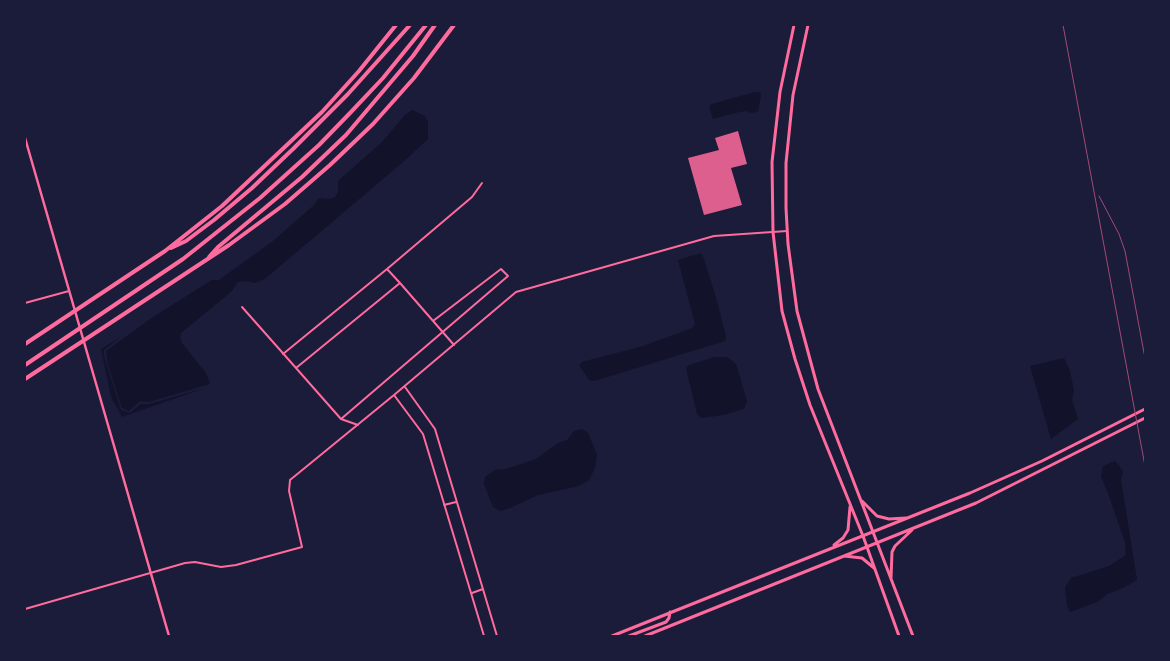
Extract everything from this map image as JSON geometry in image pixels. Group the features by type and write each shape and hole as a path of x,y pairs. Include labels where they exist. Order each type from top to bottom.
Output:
{"highway":[{"path":"25,344 165,251 222,206 322,112 359,71 396,25"},
{"path":"165,251 186,241 252,188 348,94 410,25"},
{"path":"25,365 183,259 237,217 287,174 352,112 383,78 426,25"},
{"path":"208,259 218,247 280,196 346,134 414,56 434,25"},
{"path":"25,379 208,259 278,209 338,159 372,124 414,78 454,25"}],"main road":[{"path":"794,25 783,70 774,138 772,181 774,232 782,311 794,359 814,418 867,546 899,636"},
{"path":"808,25 797,73 788,140 786,186 787,231 797,310 810,363 826,411 913,636"},
{"path":"612,636 909,518 1011,475 1145,409"},
{"path":"645,636 914,528 1006,488 1145,418"},
{"path":"859,497 869,510 877,516 889,519 909,518"},
{"path":"830,549 847,532 850,507"},
{"path":"892,582 892,552 895,546 914,528"},
{"path":"841,556 862,558 875,570"},
{"path":"629,636 666,622 670,612"}],"street":[{"path":"25,138 168,636"},
{"path":"283,354 388,269 472,197 482,183"},
{"path":"25,610 185,563 195,562 221,567 302,548 289,491 290,480 394,396 516,292 714,236 787,231"},
{"path":"388,269 454,345"},
{"path":"340,419 508,276 501,269 434,322"},
{"path":"296,368 400,283"},
{"path":"25,303 69,291"},
{"path":"242,307 340,419 358,425"},
{"path":"405,386 435,429 497,636"},
{"path":"394,396 423,434 484,636"},
{"path":"444,505 457,502"},
{"path":"472,593 483,590"}],"shaded area":[{"path":"760,92 761,96 758,111 752,113 746,111 739,112 713,119 709,107 712,104"},
{"path":"412,110 425,116 428,122 428,139 266,278 255,283 238,282 232,291 181,333 182,343 206,373 210,384 149,402 140,401 129,411 122,408 108,365 106,351 153,317 212,280 219,280 273,241 314,205 319,198 330,199 335,197 338,192 338,181 381,143 405,115"},
{"path":"701,253 717,301 726,337 725,341 594,381 589,380 579,365 582,362 643,346 692,328 695,324 678,260"},
{"path":"121,337 104,350 104,356 121,410 130,413 141,404 149,404 205,388 122,417 111,397 101,349"},
{"path":"715,357 727,357 736,364 747,401 744,409 723,415 701,418 697,414 686,368 689,365"},
{"path":"1064,358 1070,371 1074,391 1072,400 1078,419 1051,439 1030,366"},
{"path":"582,429 588,433 597,455 595,468 589,480 579,486 538,495 500,511 493,507 484,484 485,477 495,470 506,469 536,459 558,443 567,440 574,431"},
{"path":"1115,461 1123,471 1121,480 1137,580 1107,594 1099,601 1070,612 1067,605 1065,587 1071,578 1109,566 1126,555 1125,543 1101,476 1103,466"}],"building":[{"path":"738,131 747,164 731,168 742,205 704,215 688,158 719,150 715,138"}],"railway":[{"path":"1063,25 1145,466"},
{"path":"1099,196 1119,234 1125,251 1145,358"}]}
